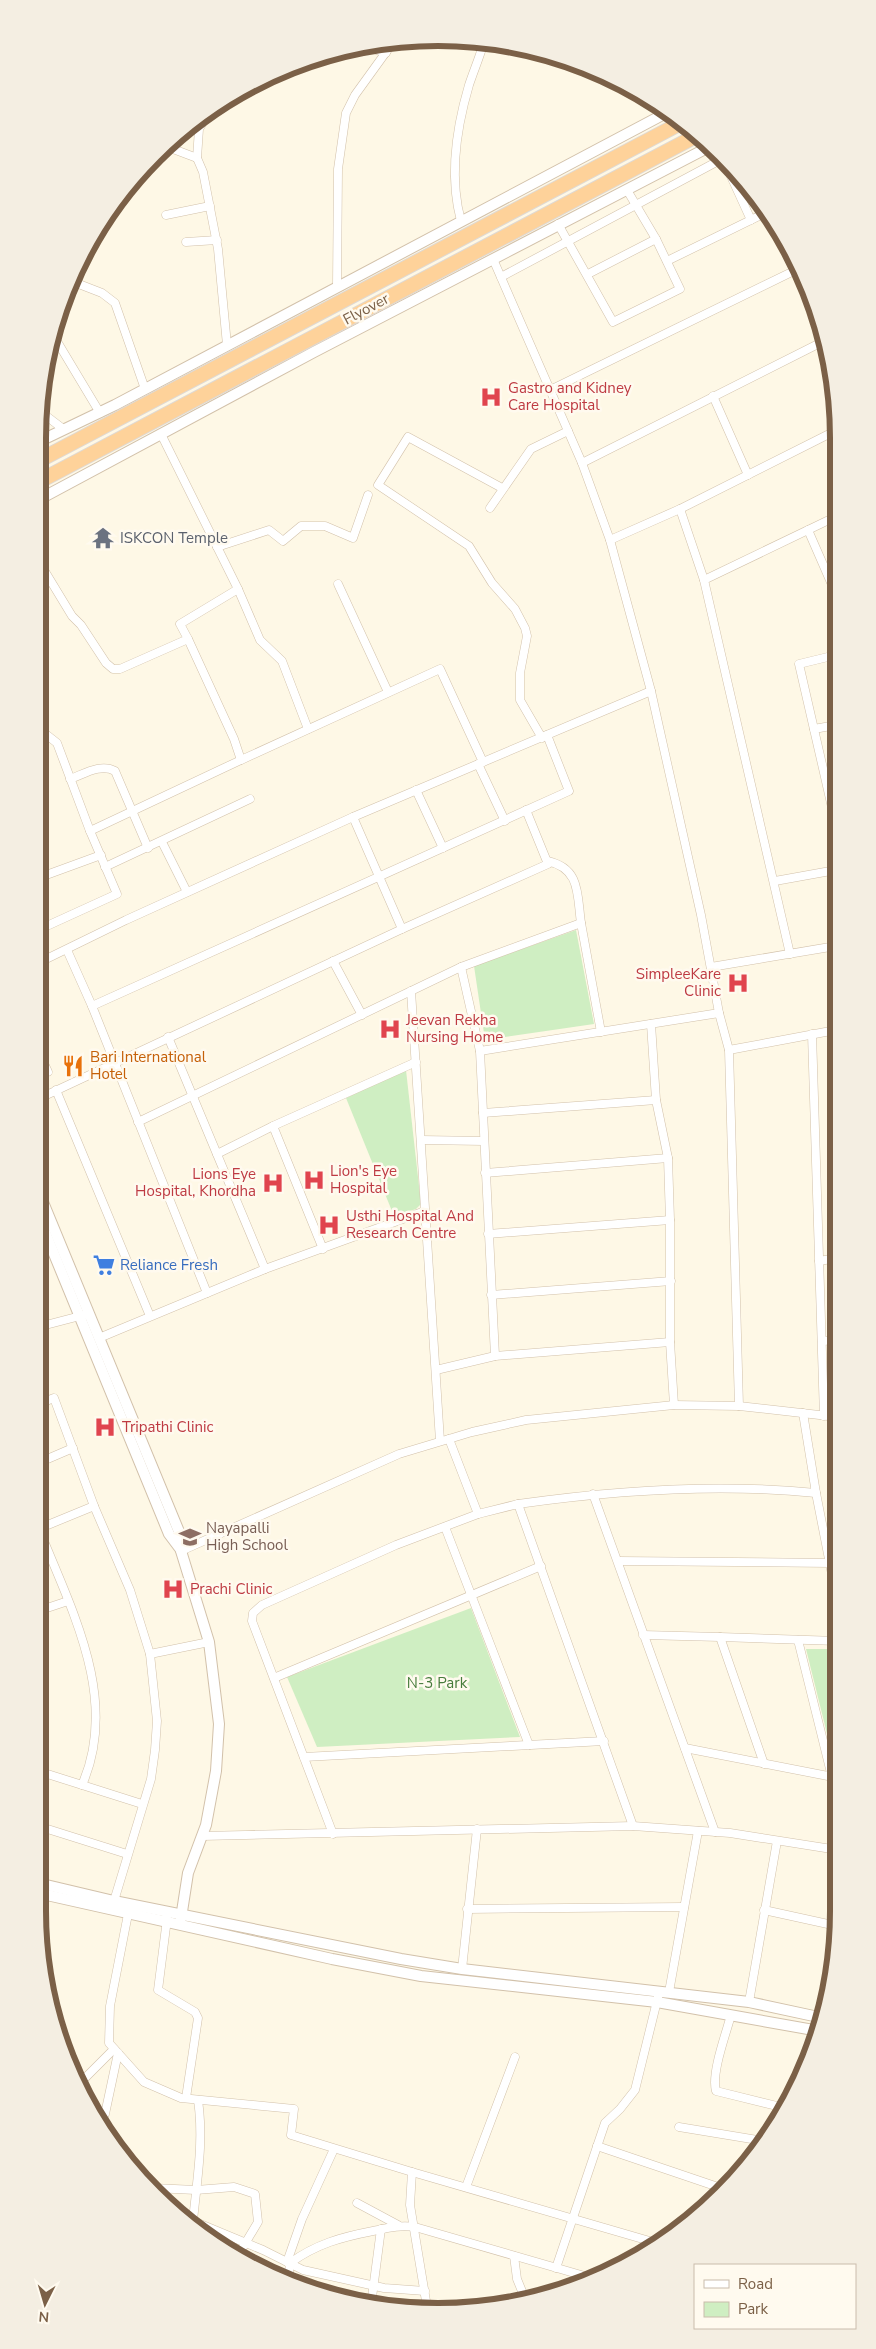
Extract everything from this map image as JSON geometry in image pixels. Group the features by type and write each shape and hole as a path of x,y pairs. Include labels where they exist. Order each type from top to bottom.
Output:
{"highway":[{"name":"Flyover","path":"46,458 675,126"},
{"name":"Flyover","path":"46,478 691,139"}],"street":[{"path":"461,221 454,182 456,144 469,86 482,49"},
{"path":"337,287 338,169 346,113 355,95 388,50"},
{"path":"380,51 386,53"},
{"path":"46,437 62,428 100,413 661,116"},
{"path":"200,127 198,158 203,172 216,240 227,345"},
{"path":"174,149 198,158"},
{"path":"46,495 106,461 703,150"},
{"path":"501,277 569,242 636,204 717,163"},
{"path":"732,179 751,220"},
{"path":"558,224 588,274 613,322 680,289 656,239 627,190"},
{"path":"166,215 210,206"},
{"path":"667,261 760,215"},
{"path":"588,274 656,239"},
{"path":"186,242 216,240"},
{"path":"494,259 582,463 610,540 651,691 711,967 719,1014 729,1050 739,1406"},
{"path":"550,390 792,272"},
{"path":"78,283 110,297 115,303 145,389"},
{"path":"58,344 100,413"},
{"path":"582,463 818,344"},
{"path":"713,396 748,475"},
{"path":"47,416 62,428"},
{"path":"490,508 502,488 531,449 568,431"},
{"path":"161,434 238,589 260,640 282,661 308,729"},
{"path":"610,540 680,509 830,434"},
{"path":"92,1006 569,790 545,736 520,700 520,673 526,636 525,628 515,609 492,583 469,546 378,485 408,437 502,488"},
{"path":"217,547 269,530 283,541 301,526 325,526 353,538 368,495"},
{"path":"680,509 704,580 775,881 790,954"},
{"path":"704,580 830,519"},
{"path":"808,530 830,580"},
{"path":"46,573 72,616 81,625 111,668 120,668 188,639"},
{"path":"338,584 388,692"},
{"path":"238,589 180,624 234,739 241,760"},
{"path":"830,656 799,664 830,786"},
{"path":"90,832 241,760 440,669 504,820"},
{"path":"46,959 187,892 352,817 651,691"},
{"path":"814,729 830,726"},
{"path":"46,734 57,743 90,832 117,894 46,926"},
{"path":"70,780 98,769 111,769 118,775 148,848"},
{"path":"416,790 443,848"},
{"path":"105,867 162,842 250,799"},
{"path":"46,1094 332,961 548,864 526,810"},
{"path":"352,817 402,929"},
{"path":"162,842 187,892"},
{"path":"46,875 101,855"},
{"path":"547,861 561,864 574,877 601,1032"},
{"path":"775,881 830,871"},
{"path":"138,1122 461,967 581,923"},
{"path":"711,967 830,947"},
{"path":"67,950 92,1006 207,1293"},
{"path":"332,961 362,1015"},
{"path":"461,967 480,1051 495,1356"},
{"path":"411,991 440,1442"},
{"path":"480,1051 719,1014"},
{"path":"651,1024 656,1100 668,1158 671,1281 670,1342 674,1405"},
{"path":"729,1050 830,1031"},
{"path":"812,1034 824,1416"},
{"path":"168,1037 265,1269"},
{"path":"216,1154 273,1126 416,1062"},
{"path":"46,1068 48,1072"},
{"path":"56,1090 150,1316"},
{"path":"482,1113 656,1100"},
{"path":"273,1126 323,1249"},
{"path":"421,1140 484,1141"},
{"path":"485,1173 668,1158"},
{"path":"99,1338 265,1269 425,1211"},
{"path":"46,1212 84,1316 169,1534 181,1551"},
{"path":"488,1234 670,1220"},
{"path":"46,1233 84,1316 99,1338 180,1534 181,1551 209,1642 218,1724 216,1771 202,1836 188,1873 181,1924"},
{"path":"819,1261 830,1259"},
{"path":"491,1295 671,1281"},
{"path":"46,1325 84,1316"},
{"path":"822,1341 830,1340"},
{"path":"436,1370 495,1356 670,1342"},
{"path":"46,1401 54,1398 94,1506 130,1590 150,1654 157,1720 151,1779 114,1901"},
{"path":"181,1551 399,1454 526,1420 674,1405 739,1406 830,1417"},
{"path":"803,1413 816,1493 830,1558"},
{"path":"450,1439 478,1514"},
{"path":"46,1460 73,1448"},
{"path":"334,1834 252,1621 253,1613 262,1605 336,1572 478,1514 518,1504 593,1494 710,1489 776,1489 816,1493"},
{"path":"593,1494 715,1832"},
{"path":"518,1504 633,1826"},
{"path":"46,1526 94,1506"},
{"path":"446,1527 529,1745"},
{"path":"46,1548 86,1650 95,1708 95,1746 90,1767 82,1786"},
{"path":"618,1561 830,1563"},
{"path":"274,1678 472,1593 541,1566"},
{"path":"46,1608 68,1601"},
{"path":"644,1635 830,1641"},
{"path":"720,1637 764,1764"},
{"path":"798,1640 830,1759"},
{"path":"150,1654 209,1642"},
{"path":"304,1757 604,1741"},
{"path":"685,1748 830,1777"},
{"path":"46,1774 142,1804"},
{"path":"202,1836 633,1826 715,1832 830,1849"},
{"path":"46,1829 127,1854"},
{"path":"462,1969 467,1908 477,1829"},
{"path":"556,2268 605,2123 620,2109 635,2090 658,2002 664,1991 684,1907 698,1831"},
{"path":"749,2002 777,1841"},
{"path":"46,1885 114,1901 131,1902 167,1916 181,1924 332,1959 421,1976 658,2002 811,2030"},
{"path":"46,1895 128,1913 167,1916 181,1913 401,1959 462,1969 749,2002 815,2016"},
{"path":"131,1902 110,2006 109,2043 144,2082 186,2098 294,2108 291,2135 649,2241"},
{"path":"467,1908 684,1907"},
{"path":"764,1910 829,1925"},
{"path":"167,1916 158,1990 194,2012 198,2018 186,2098"},
{"path":"731,2015 714,2085 716,2091 777,2106"},
{"path":"85,2079 116,2051"},
{"path":"104,2116 116,2051"},
{"path":"466,2187 514,2057"},
{"path":"193,2217 201,2141 198,2100"},
{"path":"679,2127 755,2140"},
{"path":"597,2146 716,2186"},
{"path":"288,2273 288,2262 302,2219 334,2149"},
{"path":"412,2172 410,2205 426,2303"},
{"path":"161,2188 196,2190 234,2188 256,2194 258,2222 242,2250"},
{"path":"357,2203 398,2225"},
{"path":"288,2262 339,2237 398,2225 415,2227 582,2275"},
{"path":"205,2226 247,2243 303,2270 373,2286 425,2291"},
{"path":"372,2297 381,2229"},
{"path":"514,2256 517,2279 523,2293"}],"green space":[{"path":"576,930 594,1024 485,1040 474,966"},
{"path":"406,1070 421,1204 416,1209 394,1216 346,1098"},
{"name":"N-3 Park","path":"471,1608 520,1737 317,1747 287,1677"},
{"path":"806,1649 830,1649 830,1746"}],"place":[{"name":"Gastro and Kidney Care Hospital","path":"491,397"},
{"name":"ISKCON Temple","path":"103,538"},
{"name":"SimpleeKare Clinic","path":"738,983"},
{"name":"Jeevan Rekha Nursing Home","path":"390,1029"},
{"name":"Bari International Hotel","path":"73,1066"},
{"name":"Lion's Eye Hospital","path":"314,1180"},
{"name":"Lions Eye Hospital, Khordha","path":"273,1183"},
{"name":"Usthi Hospital And Research Centre","path":"329,1225"},
{"name":"Reliance Fresh","path":"104,1265"},
{"name":"Tripathi Clinic","path":"105,1427"},
{"name":"Nayapalli High School","path":"190,1537"},
{"name":"Prachi Clinic","path":"173,1589"}]}
